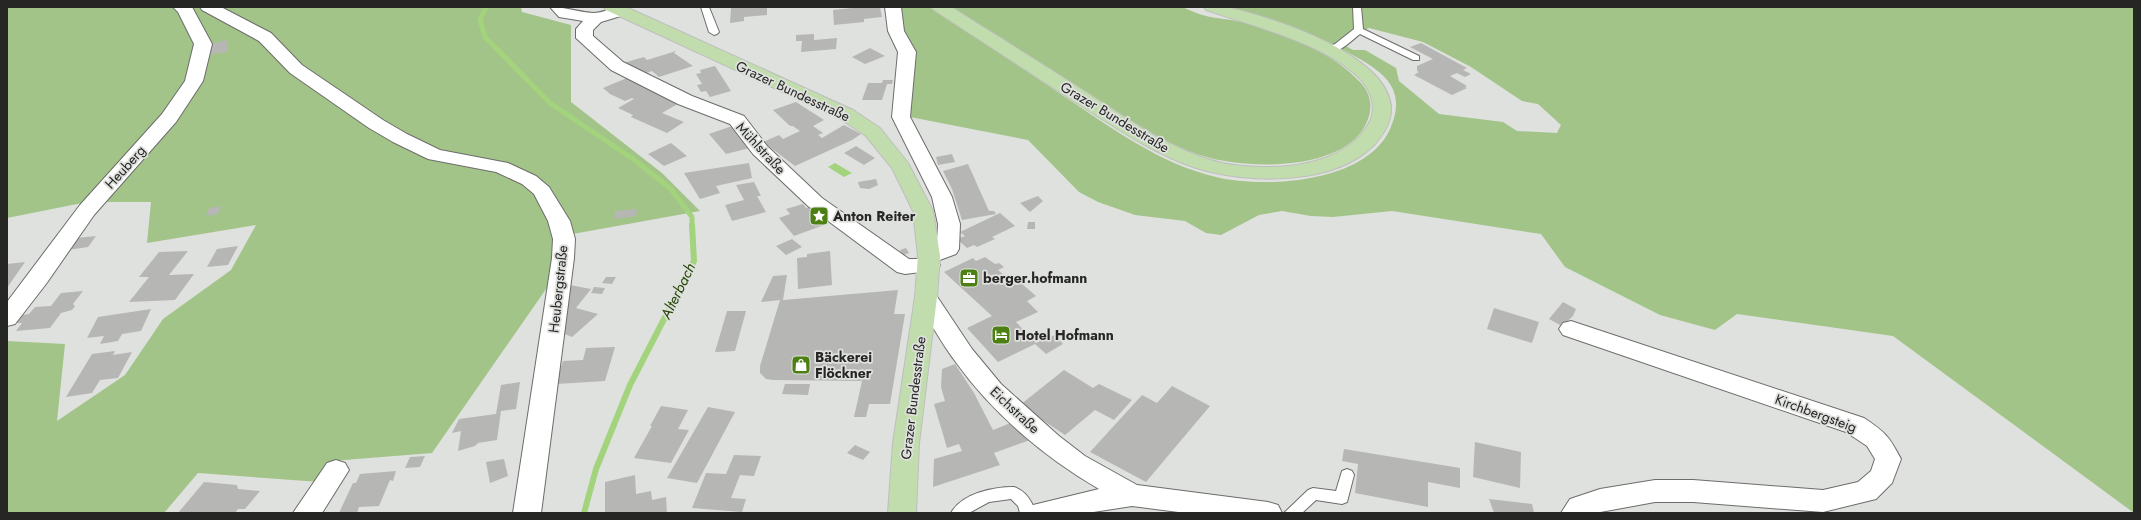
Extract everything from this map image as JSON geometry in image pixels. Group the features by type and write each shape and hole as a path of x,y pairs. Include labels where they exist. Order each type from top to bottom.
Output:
{"main road":[{"name":"Grazer Bundesstraße","path":"940,7 1115,119 1168,151 1210,167 1244,172 1274,174 1306,170 1340,159 1365,144 1379,126 1383,108 1378,90 1366,74 1351,62 1329,50 1299,37 1212,7"},
{"name":"Grazer Bundesstraße","path":"608,12 846,114 873,132 901,167 923,211 929,260 926,296 906,443 902,513"}],"street":[{"name":"Heuberg","path":"7,318 38,279 87,210 169,118 194,81 203,44 185,9 181,7"},
{"name":"Heubergstraße","path":"208,7 265,37 296,69 376,124 400,138 435,155 502,167 529,180 542,191 559,221 564,239 563,258 527,513"},
{"path":"558,7 565,13 608,12"},
{"path":"893,7 896,30 907,52 901,117 942,197 949,224 948,249 929,260"},
{"name":"Mühlstraße","path":"608,12 584,29 585,38 617,66 685,100 737,120 760,150 815,202 905,267 929,260"},
{"name":"Eichstraße","path":"926,296 963,355 992,390 1050,443 1076,463 1132,495"},
{"name":"Kirchbergsteig","path":"1571,329 1855,425 1876,439 1888,459 1883,476 1866,491 1823,501 1661,490 1600,500 1580,507 1575,513"},
{"path":"308,513 336,470"},
{"name":"Eichstraße","path":"1044,513 1092,501 1132,495 1222,510 1268,513"}],"lane":[{"path":"705,7 714,32"},
{"path":"1357,7 1359,30"},
{"path":"1329,50 1338,46 1359,30"},
{"path":"1359,30 1416,58"},
{"path":"1292,513 1313,494 1342,498 1347,475"},
{"path":"959,513 985,497 1000,492 1014,493 1025,503 1028,513"}],"shaded area":[{"path":"7,7 521,7 522,12 571,25 571,102 662,173 700,211 556,237 553,279 432,453 332,461 320,482 198,473 164,513 7,513 7,341 65,344 57,421 125,375 163,319 231,270 256,225 147,243 151,202 87,202 7,218"},
{"path":"898,7 929,7 1119,133 1156,154 1195,171 1216,177 1237,181 1262,182 1288,181 1315,177 1341,170 1363,159 1381,144 1392,124 1396,107 1394,91 1388,81 1375,69 1358,58 1313,37 1227,7 2134,7 2134,513 1893,336 1737,314 1715,330 1660,315 1565,267 1541,234 1392,211 1333,217 1311,216 1282,211 1259,215 1221,235 1206,233 1185,221 1135,215 1098,202 1079,192 1028,140 910,117","holes":["1369,28 1423,42 1471,67 1522,101 1538,104 1561,125 1557,133 1517,131 1503,122 1439,114 1399,81 1396,68 1365,50 1353,50 1337,41"]},
{"path":"952,7 1182,7 1206,16 1240,22 1260,28 1292,39 1322,53 1349,72 1361,83 1367,91 1370,100 1370,114 1358,136 1341,149 1319,158 1295,163 1270,164 1245,164 1222,161 1188,151 1158,136"},
{"path":"835,163 852,173 844,177 828,167"}],"building":[{"path":"767,7 767,15 744,17 744,21 730,23 731,8"},
{"path":"880,7 882,17 864,19 864,22 834,25 833,10"},
{"path":"814,34 814,40 837,38 836,49 801,52 802,41 796,41 796,35"},
{"path":"228,40 227,52 208,55 209,44"},
{"path":"1421,43 1467,68 1463,70 1471,74 1465,77 1457,73 1450,76 1467,86 1465,87 1467,88 1452,95 1414,75 1419,72 1417,71 1417,66 1433,59 1410,47"},
{"path":"870,48 885,56 865,64 852,57"},
{"path":"676,51 674,53 693,66 659,77 652,71 641,75 623,63 644,57 647,60"},
{"path":"715,66 731,91 710,97 706,91 701,92 697,85 702,84 696,74 701,73 700,70"},
{"path":"627,78 681,102 662,113 684,122 667,133 631,117 633,115 618,108 634,99 632,98 625,101 610,94 603,88"},
{"path":"883,80 893,80 892,84 887,84 882,100 862,100 868,83 882,83"},
{"path":"796,102 824,120 813,126 823,133 818,135 822,138 844,125 861,134 852,140 795,166 763,142 779,135 783,139 800,131 793,126 790,126 773,110"},
{"path":"735,125 754,147 726,154 709,134"},
{"path":"671,143 687,156 664,166 648,154"},
{"path":"856,146 875,158 864,165 844,153"},
{"path":"952,154 955,162 938,165 936,157"},
{"path":"749,163 752,178 716,186 720,193 700,199 684,173"},
{"path":"968,164 989,211 994,211 996,214 962,220 952,189 943,171"},
{"path":"876,179 878,185 869,189 860,188 858,182"},
{"path":"754,182 761,196 757,196 766,212 732,221 725,205 744,200 736,185"},
{"path":"1038,196 1043,201 1030,212 1020,203"},
{"path":"803,204 806,208 809,207 824,225 794,236 779,218 790,214 786,209"},
{"path":"221,206 218,214 206,216 209,208"},
{"path":"637,209 636,216 614,219 615,211"},
{"path":"1000,213 1015,226 992,237 995,239 977,247 974,245 967,248 957,239 965,236 960,232"},
{"path":"1028,222 1035,222 1035,229 1027,229"},
{"path":"96,236 88,247 68,250 76,238"},
{"path":"792,239 802,247 786,255 776,246"},
{"path":"238,246 228,265 207,267 217,249"},
{"path":"906,248 909,253 903,255 900,250"},
{"path":"188,251 169,275 194,274 175,300 129,302 149,277 139,277 159,252"},
{"path":"830,251 832,285 798,289 797,258 807,257 807,254"},
{"path":"985,257 995,264 999,263 1004,267 998,270 1016,285 1021,283 1036,296 1027,301 1038,312 1016,322 1036,343 1055,335 1063,344 1046,354 1035,344 998,362 967,328 992,316 944,272 973,258 976,261"},
{"path":"25,262 7,288 7,264"},
{"path":"787,275 783,300 898,290 894,314 905,314 890,404 869,404 866,417 854,417 862,381 773,380 766,379 760,373 760,366 780,300 761,302 773,276"},
{"path":"606,277 616,277 612,284 602,283"},
{"path":"570,285 591,289 576,308 598,314 572,337 557,331"},
{"path":"594,287 605,288 602,294 591,293"},
{"path":"83,291 73,304 75,306 72,310 61,313 50,328 16,331 22,323 15,323 22,315 29,314 35,307 51,306 61,293"},
{"path":"1563,302 1576,309 1573,316 1562,326 1549,319"},
{"path":"1494,308 1539,322 1532,343 1487,329"},
{"path":"151,309 141,331 122,334 118,341 100,344 104,336 87,338 98,317"},
{"path":"727,311 746,311 735,351 715,352"},
{"path":"615,347 605,381 556,384 563,361 583,360 586,348"},
{"path":"115,351 113,355 132,352 118,378 100,380 92,393 66,397 92,354"},
{"path":"955,364 974,393 993,430 1013,422 1030,440 994,453 1000,465 933,487 934,459 962,451 959,444 947,448 934,404 945,401 941,387 942,369"},
{"path":"1064,370 1093,388 1099,384 1132,400 1114,420 1095,410 1065,435 1020,405"},
{"path":"520,382 516,409 501,411 497,440 478,443 475,446 458,451 461,431 452,433 459,419 496,414 501,385"},
{"path":"785,384 810,384 808,395 782,394"},
{"path":"1172,386 1210,406 1146,482 1090,452 1142,395 1157,403"},
{"path":"661,406 688,410 678,429 689,430 671,463 634,458 652,426 650,426"},
{"path":"708,407 735,412 697,483 667,478"},
{"path":"1475,442 1521,452 1520,488 1473,477"},
{"path":"855,445 870,452 863,460 847,453"},
{"path":"1344,449 1460,468 1460,488 1428,482 1428,507 1355,493 1358,464 1342,461"},
{"path":"734,455 761,456 754,476 740,475 731,498 746,499 742,512 692,508 706,473 726,474"},
{"path":"425,456 420,467 405,468 410,457"},
{"path":"504,459 508,476 490,483 486,462"},
{"path":"396,471 393,481 390,480 379,506 359,507 357,513 339,513 353,483 356,483 360,474"},
{"path":"635,475 636,494 651,491 652,500 666,497 667,513 605,513 605,482"},
{"path":"204,482 237,485 238,489 260,491 245,509 238,509 235,513 178,513"},
{"path":"1489,499 1532,504 1534,513 1494,513"}],"waterway":[{"name":"Alterbach","path":"486,7 480,20 485,37 550,103 633,159 671,189 692,217 692,225"},
{"name":"Alterbach","path":"584,513 596,469 630,385 694,261 692,225"}],"place":[{"name":"Anton Reiter","path":"819,216"},
{"name":"berger.hofmann","path":"969,278"},
{"name":"Hotel Hofmann","path":"1001,335"},
{"name":"Bäckerei Flöckner","path":"801,365"}]}
